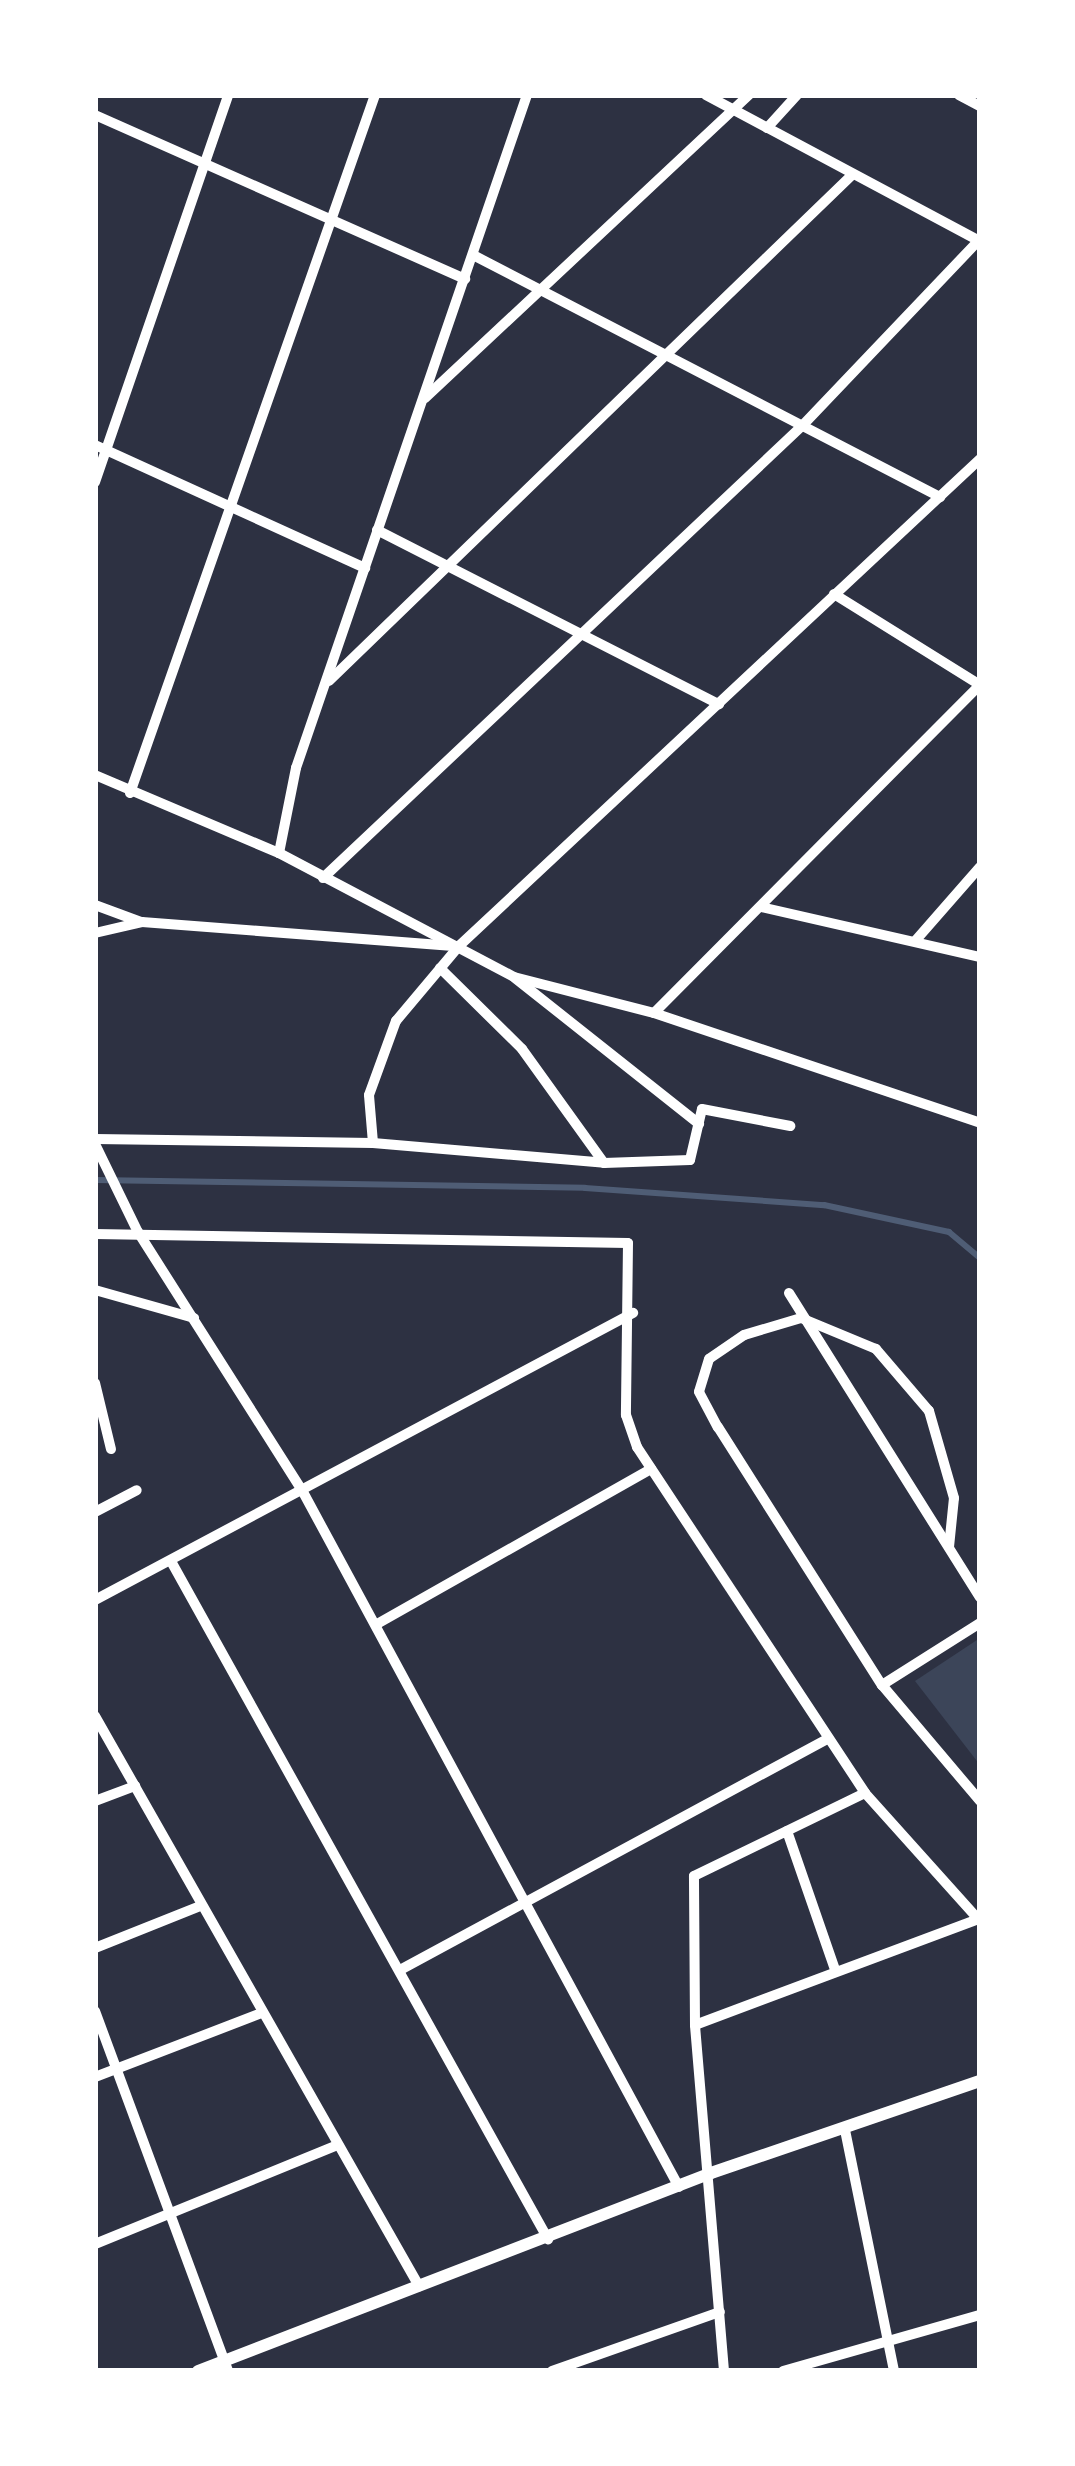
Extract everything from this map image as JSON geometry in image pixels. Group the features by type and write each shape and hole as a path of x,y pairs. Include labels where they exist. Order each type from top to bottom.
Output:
{"street":[{"path":"95,482 100,447 228,95"},
{"path":"130,793 230,507 336,224 375,95"},
{"path":"279,852 327,683 421,402 475,256 526,95"},
{"path":"324,878 576,631 802,426 980,240 706,95"},
{"path":"421,402 749,95"},
{"path":"767,128 797,95"},
{"path":"959,95 980,106"},
{"path":"95,116 464,280"},
{"path":"327,683 670,358 853,174"},
{"path":"475,256 940,497"},
{"path":"100,447 365,568"},
{"path":"373,1143 369,1094 396,1021 459,946 980,459"},
{"path":"377,530 719,704"},
{"path":"654,1013 980,685 834,594"},
{"path":"95,775 130,793 279,852 514,977 654,1013 980,1123"},
{"path":"916,940 980,867"},
{"path":"95,904 142,922 319,942 459,946"},
{"path":"761,906 980,957"},
{"path":"95,933 142,922"},
{"path":"440,968 522,1050 604,1163"},
{"path":"514,977 548,1013 699,1124"},
{"path":"679,2187 522,1904 377,1624 303,1492 138,1232 95,1142 373,1143 604,1163 690,1160 702,1109 790,1126"},
{"path":"95,1234 628,1243 633,1313 626,1415 651,1469 865,1793 979,1920 835,1970 695,2025"},
{"path":"95,1290 197,1320"},
{"path":"789,1293 801,1318 980,1597"},
{"path":"95,1600 172,1564 633,1313"},
{"path":"949,1548 948,1465 905,1374 839,1328 801,1318 744,1335 709,1359 699,1392 882,1685 980,1801"},
{"path":"95,1382 110,1449"},
{"path":"377,1624 651,1469"},
{"path":"95,1512 138,1490"},
{"path":"172,1564 548,2239"},
{"path":"882,1685 980,1623"},
{"path":"95,1716 259,2014 419,2286"},
{"path":"400,1970 827,1739"},
{"path":"95,1801 134,1786"},
{"path":"724,2371 711,2174 695,2025 691,1892 710,1863 865,1793"},
{"path":"787,1831 835,1970"},
{"path":"95,1948 200,1906"},
{"path":"95,2010 226,2366"},
{"path":"95,2077 259,2014"},
{"path":"198,2371 226,2366 419,2286 711,2174 980,2082"},
{"path":"845,2130 894,2371"},
{"path":"95,2244 173,2216 337,2145"},
{"path":"555,2370 720,2312"},
{"path":"783,2371 980,2315"}],"shaded area":[{"path":"980,1638 980,1765 915,1681"}],"waterway":[{"path":"95,1180 585,1188 824,1205 949,1232 980,1258"}]}
